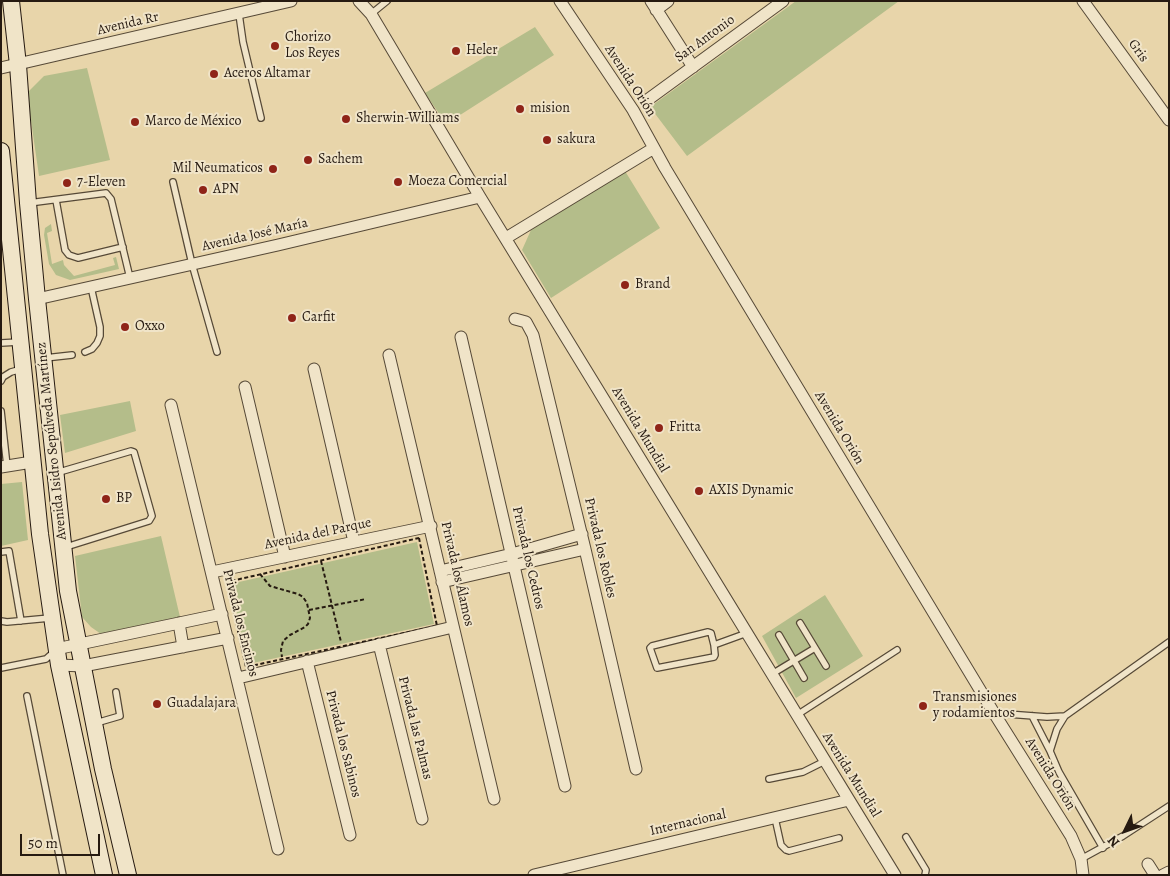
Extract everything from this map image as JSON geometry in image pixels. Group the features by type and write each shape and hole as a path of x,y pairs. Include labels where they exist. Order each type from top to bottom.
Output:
{"main road":[{"name":"Avenida Isidro Sepúlveda Martínez","path":"11,1 42,358 68,591 94,723 128,875"},
{"name":"Avenida Isidro Sepúlveda Martínez","path":"1,151 6,238 20,342 40,534 52,618 54,658 104,875"}],"street":[{"name":"Avenida Rr","path":"1,68 291,1"},
{"name":"Avenida Mundial","path":"359,1 371,14 480,197 895,875"},
{"name":"Avenida Orión","path":"560,1 633,110 654,148 994,713 1071,836 1081,860 1083,875"},
{"path":"668,1 654,6 693,66"},
{"name":"San Antonio","path":"646,101 783,1"},
{"name":"Gris","path":"1083,1 1168,116"},
{"path":"506,238 654,148"},
{"name":"Avenida José María","path":"37,300 480,197"},
{"path":"4,204 28,203"},
{"name":"Privada los Robles","path":"515,320 526,322 533,334 582,534 636,769"},
{"name":"Privada los Cedros","path":"461,337 565,786"},
{"name":"Privada los Álamos","path":"390,355 494,799"},
{"path":"314,369 354,542"},
{"path":"245,387 285,557"},
{"name":"Privada los Encinos","path":"171,405 278,849"},
{"path":"4,466 32,462"},
{"name":"Avenida del Parque","path":"212,572 431,526"},
{"path":"513,559 582,534"},
{"path":"441,576 513,559 585,548"},
{"path":"54,658 78,645 222,614"},
{"path":"179,623 183,647"},
{"path":"238,678 453,627"},
{"path":"54,658 83,666 228,638"},
{"name":"Privada las Palmas","path":"379,644 422,819"},
{"name":"Privada los Sabinos","path":"307,661 350,834"},
{"name":"Internacional","path":"534,875 849,800"},
{"path":"1148,864 1154,875"},
{"path":"1164,875 1169,872"}],"lane":[{"path":"371,14 387,1"},
{"path":"239,14 243,42 261,118"},
{"path":"173,182 192,264 217,352"},
{"path":"28,203 106,192 111,199 130,278"},
{"path":"56,200 66,250 69,255 78,258 123,247"},
{"path":"85,352 92,349 100,336 92,287"},
{"path":"1,344 20,342"},
{"path":"42,358 72,355"},
{"path":"1,381 10,372 23,369"},
{"path":"1,411 4,466"},
{"path":"56,473 131,451 134,452 152,516 149,521 64,548"},
{"path":"1,552 10,550 21,621"},
{"path":"1,621 52,618"},
{"path":"800,622 826,666"},
{"path":"710,632 714,645 714,657 656,668 650,648 710,632"},
{"path":"714,645 747,634"},
{"path":"779,635 804,678"},
{"path":"1050,751 1057,730 1065,716 1169,642"},
{"path":"772,674 815,648"},
{"path":"797,715 897,650"},
{"path":"1,668 54,658"},
{"path":"94,723 120,716 116,692"},
{"path":"26,696 63,875"},
{"path":"994,713 1065,716"},
{"path":"1032,716 1059,772 1103,848"},
{"path":"769,779 803,772 825,761"},
{"path":"1081,860 1169,806"},
{"path":"775,818 781,844 789,851 839,838"},
{"path":"906,837 926,870 924,875"}],"path":[{"path":"419,538 437,626 246,668 227,582 260,574 419,538"},
{"path":"321,560 342,647"},
{"path":"260,574 270,586 303,597 309,610 310,618 305,627 290,635 284,641 281,650 283,659"},
{"path":"309,610 366,599"}],"green space":[{"path":"796,1 899,1 687,156 650,107"},
{"path":"535,27 554,55 446,124 425,93"},
{"path":"87,68 110,160 39,176 27,93 44,76"},
{"path":"625,171 660,228 551,298 522,250 531,230"},
{"path":"51,224 52,231 47,233 52,264 63,260 64,265 74,276 115,265 113,258 116,257 119,269 70,280 56,275 49,264 44,235 45,228"},
{"path":"130,401 136,431 65,453 60,415"},
{"path":"22,482 28,540 1,546 1,484"},
{"path":"161,536 180,617 101,634 82,617 75,556"},
{"path":"417,542 434,624 248,664 230,584"},
{"path":"825,595 863,656 796,698 762,636"}],"place":[{"name":"Chorizo Los Reyes","path":"275,46"},
{"name":"Heler","path":"456,51"},
{"name":"Aceros Altamar","path":"214,74"},
{"name":"mision","path":"520,109"},
{"name":"Sherwin-Williams","path":"346,119"},
{"name":"Marco de México","path":"135,122"},
{"name":"sakura","path":"547,140"},
{"name":"Sachem","path":"308,160"},
{"name":"Mil Neumaticos","path":"273,169"},
{"name":"Moeza Comercial","path":"398,182"},
{"name":"7-Eleven","path":"67,183"},
{"name":"APN","path":"203,190"},
{"name":"Brand","path":"625,285"},
{"name":"Carfit","path":"292,318"},
{"name":"Oxxo","path":"125,327"},
{"name":"Fritta","path":"659,428"},
{"name":"AXIS Dynamic","path":"699,491"},
{"name":"BP","path":"106,499"},
{"name":"Guadalajara","path":"157,704"},
{"name":"Transmisiones y rodamientos","path":"923,706"}]}
